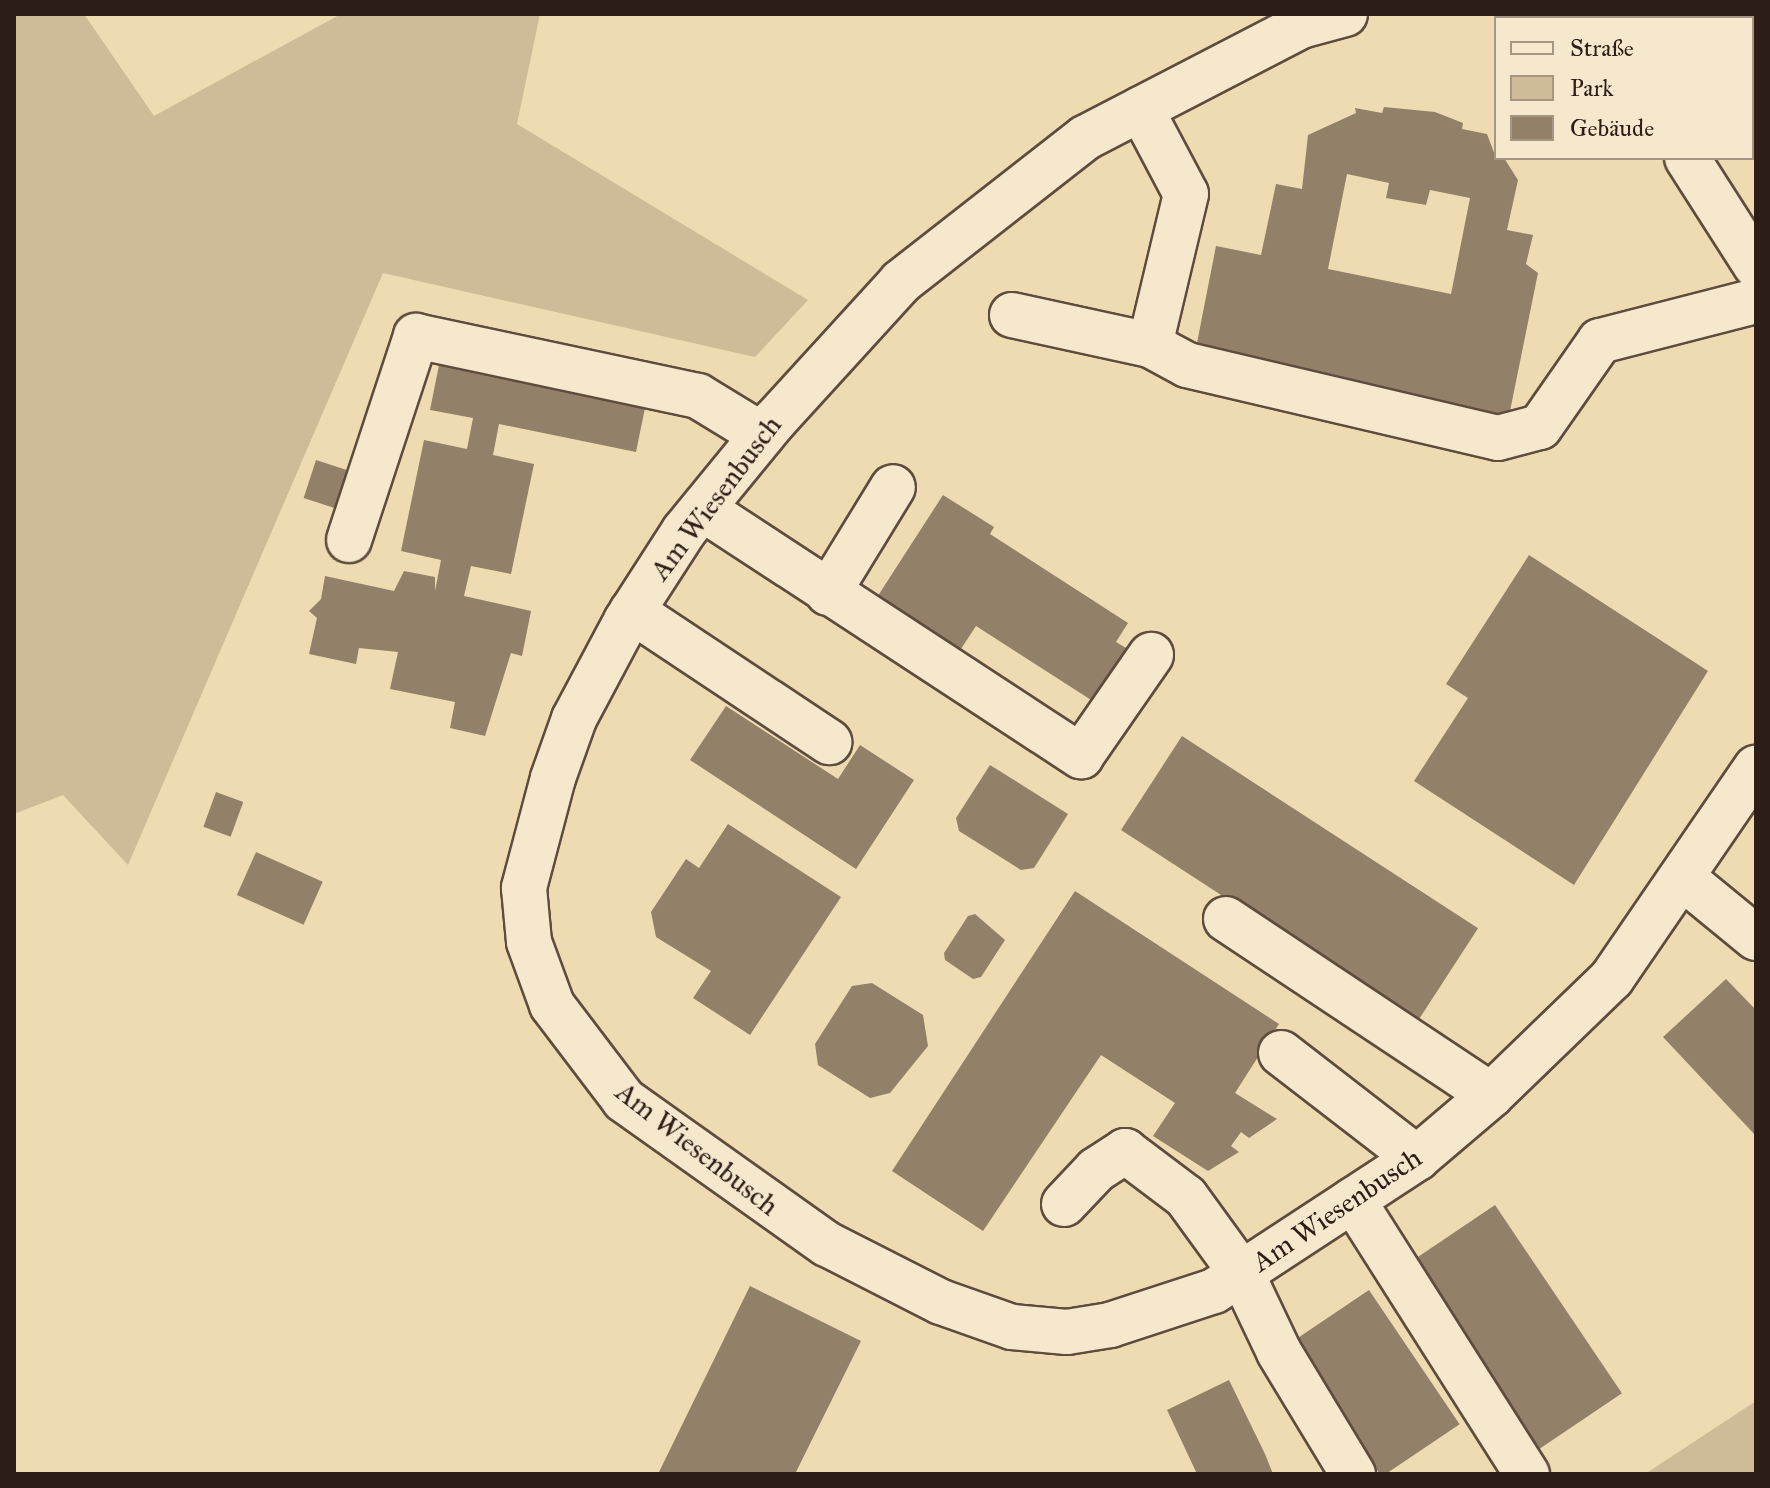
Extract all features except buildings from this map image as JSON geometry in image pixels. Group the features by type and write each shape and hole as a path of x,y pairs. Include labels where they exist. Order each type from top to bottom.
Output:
{"street":[{"name":"Am Wiesenbusch","path":"1345,14 1301,26 1085,138 901,282 762,435 703,509 632,611 574,719 524,888 529,942 552,1005 624,1100 827,1244 941,1302 1012,1327 1067,1332 1110,1325 1164,1311 1242,1274 1417,1158 1491,1095 1612,978 1753,776"},
{"path":"1141,109 1186,194 1150,345"},
{"path":"1688,160 1756,266"},
{"path":"1012,315 1150,345 1187,365 1498,438 1540,427 1600,341 1756,301"},
{"path":"349,540 416,336 698,396 762,435"},
{"path":"828,593 893,487"},
{"path":"703,509 1081,756 1151,655"},
{"path":"632,611 829,742"},
{"path":"1684,879 1756,938"},
{"path":"1226,919 1491,1095"},
{"path":"1281,1053 1417,1158"},
{"path":"1064,1204 1096,1170 1125,1151 1186,1197 1242,1274 1279,1352 1353,1474"},
{"path":"1353,1200 1527,1474"}],"green space":[{"path":"14,14 84,14 154,116 341,14 540,14 517,124 808,300 755,357 383,273 128,865 63,795 14,814"},
{"path":"1756,1401 1756,1474 1645,1474"}]}
